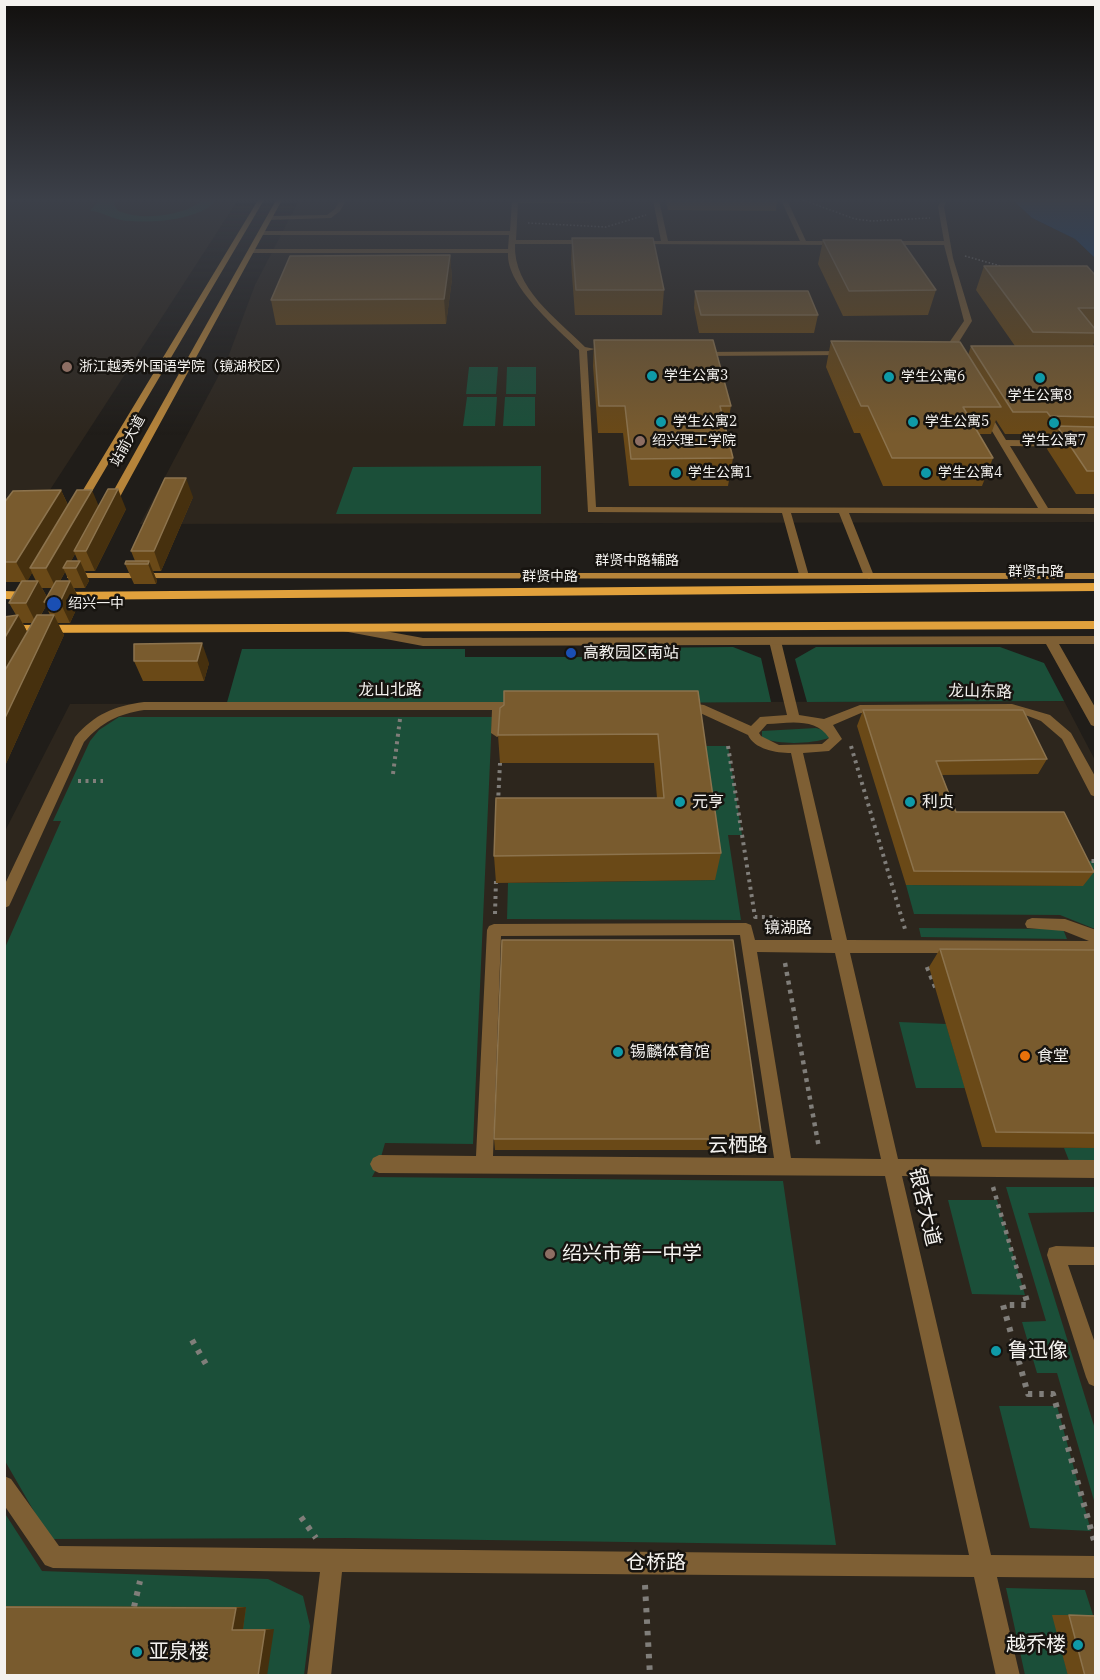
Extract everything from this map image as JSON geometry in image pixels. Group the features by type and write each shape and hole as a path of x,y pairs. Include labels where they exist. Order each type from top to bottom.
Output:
{"main road":[{"name":"站前大道","path":"74,515 214,278"},
{"name":"站前大道","path":"105,514 236,278"},
{"name":"群贤中路辅路","path":"58,600 74,571 1095,576"},
{"name":"群贤中路","path":"4,595 26,595 58,600 1095,587"},
{"path":"7,629 1095,625"}],"street":[{"path":"341,627 423,642 1095,640"},
{"path":"1050,640 1095,722"}],"lane":[{"path":"520,278 527,294 584,348 605,351"},
{"path":"948,353 968,321 956,278"},
{"path":"584,348 591,510 1095,511"},
{"path":"687,354 853,353"},
{"path":"936,353 948,353 957,360"},
{"path":"979,403 1045,511"},
{"path":"1004,443 1095,444"},
{"path":"786,511 804,576"},
{"path":"843,511 869,576"},
{"path":"775,641 794,719"},
{"name":"龙山北路","path":"4,902 79,740 95,721 115,710 144,706 533,706"},
{"path":"497,733 498,706"},
{"path":"672,706 700,708 753,732 756,739 778,749 825,748 836,739 832,729 816,719 764,720 753,732"},
{"name":"龙山东路","path":"824,724 860,709 1012,708 1034,711 1053,721 1066,734 1095,792"},
{"name":"银杏大道","path":"796,749 1008,1676"},
{"path":"1032,924 1065,925 1095,937"},
{"name":"镜湖路","path":"494,930 746,929 749,946 1095,947"},
{"path":"484,1165 494,930"},
{"path":"749,946 784,1167"},
{"name":"云栖路","path":"379,1164 1095,1169"},
{"path":"1095,1256 1056,1255 1090,1347 1095,1377"},
{"name":"仓桥路","path":"4,1486 53,1557 145,1560 1095,1567"},
{"path":"319,1676 332,1561"}],"path":[{"path":"393,774 402,706"},
{"path":"498,806 500,763"},
{"path":"1079,861 1095,861"},
{"path":"494,930 496,872"},
{"path":"192,1340 207,1366"},
{"path":"135,1607 145,1560"},
{"path":"644,1563 650,1676"}],"shaded area":[{"name":"浙江越秀外国语学院（镜湖校区）","path":"4,278 187,278 22,533 4,534"},
{"name":"绍兴理工学院","path":"258,278 1095,278 1095,522 140,524 227,360"},
{"name":"绍兴市第一中学","path":"1064,701 1096,762 1095,1675 5,1675 4,833 70,704"}],"green space":[{"path":"469,367 498,367 496,394 466,394"},
{"path":"507,367 536,367 536,394 506,394"},
{"path":"467,397 497,397 495,426 463,426"},
{"path":"505,397 535,397 535,426 503,426"},
{"path":"541,466 541,514 336,514 353,467"},
{"path":"733,647 761,658 771,702 226,706 242,649 465,649 465,657 637,657 637,648"},
{"path":"816,647 1000,647 1044,663 1064,701 807,702 795,659"},
{"path":"119,717 492,717 473,1144 385,1143 379,1164 372,1177 783,1181 836,1545 347,1538 50,1539 5,1461 4,950 61,821 53,821 90,741 99,730"},
{"path":"816,728 827,731 829,738 795,743 762,738 762,731"},
{"path":"696,746 728,746 742,835 728,835 741,920 507,919 508,883 715,880"},
{"path":"1071,861 1095,861 1095,929 1060,915 914,914 906,885 1083,886"},
{"path":"919,928 1063,929 1067,939 921,937"},
{"path":"899,1022 946,1024 965,1088 916,1088"},
{"path":"1064,1148 1095,1148 1095,1163 1070,1163"},
{"path":"1006,1187 1095,1187 1095,1212 1028,1213 1095,1429 1095,1504 1057,1373 1037,1373 1022,1322 1046,1321"},
{"path":"948,1200 997,1200 1025,1295 972,1294"},
{"path":"999,1406 1057,1406 1091,1531 1030,1528"},
{"path":"4,1512 42,1571 268,1579 303,1596 310,1626 304,1675 5,1675"},
{"path":"1006,1588 1085,1590 1093,1615 1053,1615 1068,1675 1025,1675"}],"building":[{"path":"280,278 447,278 444,299 271,300"},
{"path":"575,278 662,278 664,290 576,290"},
{"path":"843,278 928,278 936,290 849,291"},
{"path":"993,278 1095,278 1095,308 1078,308 1095,329 1095,333 1033,332"},
{"path":"695,291 808,291 818,315 701,315"},
{"path":"594,340 713,340 731,406 720,406 733,458 631,459 625,406 599,406"},
{"path":"831,341 960,342 1001,407 963,407 993,458 892,458 868,406 861,406"},
{"path":"971,346 1095,346 1095,417 1050,416 1047,412 1013,412"},
{"path":"1057,426 1095,427 1095,471 1087,471"},
{"path":"165,478 186,478 154,551 131,551"},
{"path":"108,489 118,489 86,551 74,551"},
{"path":"61,490 16,562 4,562 4,503 13,491"},
{"path":"77,490 92,490 46,568 30,568"},
{"path":"67,561 80,561 76,568 63,568"},
{"path":"126,561 149,561 148,564 125,564"},
{"path":"22,581 38,581 26,603 9,603"},
{"path":"56,581 70,581 60,602 44,602"},
{"path":"18,615 4,639 4,617"},
{"path":"37,615 54,615 4,720 4,672"},
{"path":"202,643 197,661 134,661 134,644"},
{"path":"504,691 698,691 721,853 494,856 496,798 664,798 658,734 498,735 500,708 504,705"},
{"name":"利贞","path":"863,710 1023,710 1047,759 936,761 956,812 1064,812 1094,872 914,871"},
{"name":"锡麟体育馆","path":"502,940 733,940 762,1139 494,1139"},
{"name":"食堂","path":"940,949 1095,950 1095,1133 996,1132"},
{"name":"亚泉楼","path":"4,1607 236,1608 232,1630 265,1630 258,1676 4,1676"},
{"path":"1069,1615 1095,1616 1095,1676 1085,1676"}],"place":[{"name":"浙江越秀外国语学院（镜湖校区）","path":"67,367"},
{"name":"学生公寓3","path":"652,376"},
{"name":"学生公寓6","path":"889,377"},
{"name":"学生公寓8","path":"1040,378"},
{"name":"学生公寓2","path":"661,422"},
{"name":"学生公寓5","path":"913,422"},
{"name":"学生公寓7","path":"1054,423"},
{"name":"绍兴理工学院","path":"640,441"},
{"name":"学生公寓1","path":"676,473"},
{"name":"学生公寓4","path":"926,473"},
{"name":"绍兴一中","path":"54,604"},
{"name":"高教园区南站","path":"571,653"},
{"name":"元亨","path":"680,802"},
{"name":"利贞","path":"910,802"},
{"name":"锡麟体育馆","path":"618,1052"},
{"name":"食堂","path":"1025,1056"},
{"name":"绍兴市第一中学","path":"550,1254"},
{"name":"鲁迅像","path":"996,1351"},
{"name":"越乔楼","path":"1078,1645"},
{"name":"亚泉楼","path":"137,1652"}]}
